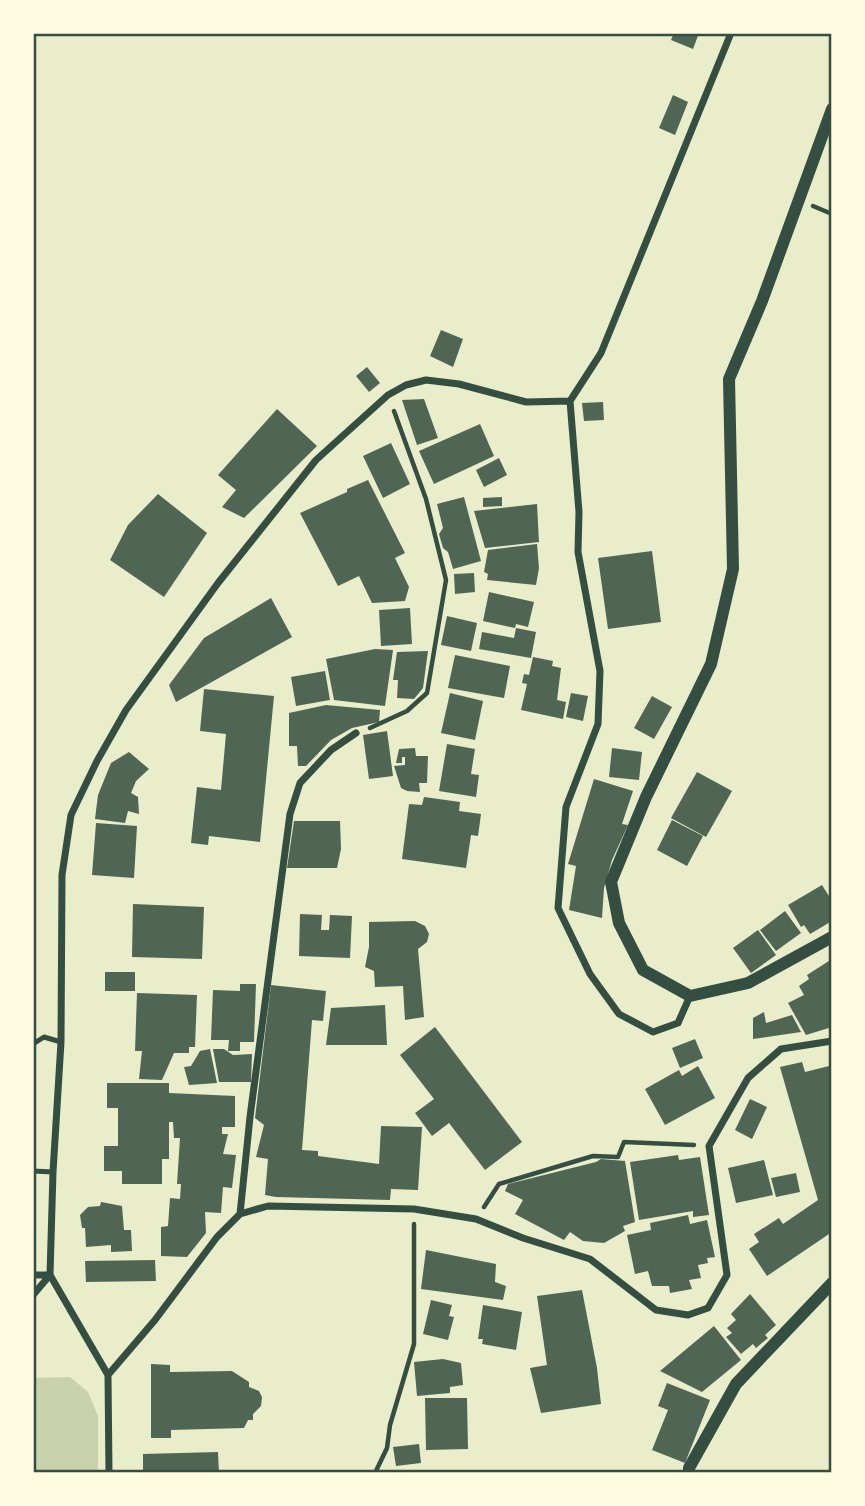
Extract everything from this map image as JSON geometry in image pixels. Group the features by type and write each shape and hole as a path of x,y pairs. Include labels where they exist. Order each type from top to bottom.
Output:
{"street":[{"path":"690,996 678,1023 653,1032 619,1014 590,974 558,908 566,807 598,724 600,671 578,552 579,512 570,401 601,353 731,33"},
{"path":"832,109 762,301 729,379 733,569 711,664 646,797 611,882 619,923 643,970 690,996 748,983 832,937"},
{"path":"109,1473 107,1376 50,1275 61,1042 62,875 71,815 125,710 218,583 316,460 388,395 406,385 426,380 459,384 526,402 570,401"},
{"path":"240,1214 250,1116 290,814 300,783 331,750 356,733"},
{"path":"107,1376 155,1320 217,1237 240,1214 268,1206 414,1209 476,1219 523,1238 590,1259 656,1310 688,1315 708,1308 727,1275 709,1146 748,1078 780,1049 832,1041"},
{"path":"33,1275 50,1275"},
{"path":"33,1295 50,1275"},
{"path":"689,1473 689,1468 736,1384 832,1283"}],"lane":[{"path":"33,1044 44,1037 61,1042"},
{"path":"33,1171 53,1172"}],"path":[{"path":"356,733 407,711 427,693 446,580 426,499 388,395"},
{"path":"476,1219 499,1184 593,1156 618,1157 624,1142 709,1146"},
{"path":"375,1473 387,1448 390,1425 414,1344 414,1209"}],"green space":[{"path":"70,1377 88,1392 98,1416 98,1473 33,1473 33,1378"}],"building":[{"path":"674,33 699,33 693,49 671,40"},
{"path":"673,95 688,102 675,135 659,128"},
{"path":"441,330 463,339 453,367 430,356"},
{"path":"367,367 380,383 369,392 356,376"},
{"path":"424,399 438,438 417,445 402,400"},
{"path":"603,402 604,420 584,421 582,403"},
{"path":"277,409 317,446 244,518 222,507 236,490 218,475"},
{"path":"480,424 494,456 434,484 419,451"},
{"path":"391,443 410,484 383,498 363,456"},
{"path":"499,458 507,475 484,487 476,470"},
{"path":"368,480 405,553 395,558 409,587 405,601 372,603 359,576 338,586 300,513"},
{"path":"158,494 207,533 164,597 110,560 128,525"},
{"path":"464,497 481,561 453,569 439,534 443,528 437,504"},
{"path":"502,497 502,506 483,507 483,498"},
{"path":"537,504 539,542 485,548 474,511"},
{"path":"537,544 539,568 536,585 487,580 488,574 484,572 488,550"},
{"path":"652,551 661,622 608,629 598,558"},
{"path":"474,573 475,592 455,594 454,574"},
{"path":"489,592 534,602 528,627 516,624 515,628 483,621"},
{"path":"271,598 292,637 176,702 169,685 204,638"},
{"path":"410,608 412,644 381,646 379,610"},
{"path":"447,616 477,623 471,651 441,645"},
{"path":"516,628 536,632 531,658 479,649 482,632 514,638"},
{"path":"375,649 393,650 385,706 334,700 326,659"},
{"path":"428,651 423,688 414,699 397,698 398,680 393,680 397,652"},
{"path":"455,655 510,666 504,698 448,688"},
{"path":"533,657 553,661 552,666 561,668 557,700 566,702 563,719 521,710 527,684 522,683 524,674 529,675"},
{"path":"325,671 330,700 296,706 291,677"},
{"path":"204,689 274,696 260,842 209,836 208,845 191,843 197,787 221,790 226,734 200,731"},
{"path":"450,693 483,701 475,740 441,733"},
{"path":"571,693 588,696 583,721 566,717"},
{"path":"652,696 672,707 654,739 634,728"},
{"path":"326,705 380,710 379,722 352,728 331,740 306,766 298,766 297,746 289,746 289,713"},
{"path":"387,731 393,776 369,779 363,735"},
{"path":"447,744 475,749 471,774 479,775 476,797 439,791"},
{"path":"415,748 416,756 428,756 427,783 419,783 420,792 401,788 394,766 405,765 405,757 402,757 402,763 396,763 399,749"},
{"path":"612,748 642,752 639,780 609,777"},
{"path":"129,752 149,769 136,781 131,793 138,797 139,814 128,811 125,823 95,819 98,795 111,763"},
{"path":"697,772 732,791 706,837 671,818"},
{"path":"594,779 633,791 622,824 628,825 612,860 604,888 602,918 569,910 576,866 568,864"},
{"path":"424,797 460,802 459,811 481,814 478,836 471,835 466,868 402,859 409,804 422,805"},
{"path":"672,820 703,836 687,866 657,850"},
{"path":"294,821 340,821 341,849 337,868 287,868"},
{"path":"96,823 137,826 134,878 92,875"},
{"path":"822,885 832,901 832,921 810,934 804,925 801,927 788,905"},
{"path":"133,904 204,907 202,959 132,957"},
{"path":"785,911 801,933 776,951 760,930"},
{"path":"300,914 322,915 321,930 329,930 330,915 352,916 350,958 299,956"},
{"path":"415,921 425,926 429,934 427,942 418,949 424,1017 405,1020 403,986 375,987 374,971 365,967 369,947 369,922"},
{"path":"758,930 776,955 751,973 733,948"},
{"path":"832,959 832,1027 806,1035 788,1003 804,995 799,986 809,979 807,975"},
{"path":"105,972 135,972 135,991 105,991"},
{"path":"240,984 256,984 254,1042 240,1042 240,1051 228,1051 229,1040 211,1040 213,990 240,991"},
{"path":"271,985 326,991 323,1021 312,1020 302,1150 318,1151 318,1156 379,1164 381,1126 422,1127 418,1190 391,1189 390,1200 265,1195 268,1159 256,1157 264,1125 255,1118"},
{"path":"137,993 197,995 195,1047 189,1047 189,1053 174,1053 162,1080 139,1079 142,1051 135,1051"},
{"path":"385,1005 387,1045 326,1045 331,1008"},
{"path":"764,1012 766,1023 792,1015 801,1032 753,1039 753,1018"},
{"path":"435,1027 522,1142 485,1170 449,1123 432,1136 415,1113 434,1099 400,1055"},
{"path":"695,1039 703,1058 680,1068 672,1048"},
{"path":"210,1049 217,1083 189,1085 184,1067 191,1066 200,1051"},
{"path":"213,1049 224,1049 233,1055 252,1054 251,1082 219,1082"},
{"path":"802,1062 805,1072 829,1066 832,1075 832,1232 767,1276 749,1249 759,1242 754,1234 779,1218 783,1224 818,1200 780,1067"},
{"path":"698,1066 715,1098 665,1125 645,1089 679,1070 682,1076"},
{"path":"107,1083 169,1083 169,1093 235,1096 235,1127 222,1127 222,1134 228,1134 223,1154 236,1155 232,1188 223,1187 221,1213 205,1212 206,1233 187,1257 161,1256 161,1227 168,1226 170,1198 180,1199 181,1184 177,1184 180,1138 174,1138 173,1122 169,1122 169,1159 162,1159 162,1184 122,1184 122,1171 104,1171 104,1146 118,1146 118,1108 107,1108"},
{"path":"750,1099 767,1107 752,1139 735,1130"},
{"path":"678,1155 679,1160 700,1157 709,1215 693,1217 693,1211 639,1220 630,1162"},
{"path":"601,1159 625,1161 635,1222 623,1226 625,1231 604,1243 583,1241 570,1232 564,1240 515,1214 523,1200 505,1191 508,1184"},
{"path":"764,1160 773,1195 736,1203 728,1168"},
{"path":"796,1173 800,1192 776,1197 771,1178"},
{"path":"101,1202 122,1206 124,1230 131,1230 132,1251 111,1252 111,1245 86,1247 85,1228 82,1228 80,1215 88,1207 100,1206"},
{"path":"688,1215 690,1224 707,1220 715,1257 707,1258 708,1263 698,1265 701,1278 689,1280 692,1289 670,1293 669,1286 652,1286 648,1271 635,1274 627,1235 651,1230 650,1223"},
{"path":"426,1250 496,1264 495,1282 506,1286 503,1300 421,1289"},
{"path":"155,1260 156,1281 86,1282 85,1261"},
{"path":"582,1290 601,1404 541,1413 530,1368 547,1365 537,1296"},
{"path":"750,1294 776,1325 765,1335 768,1338 756,1348 753,1344 741,1354 726,1337 732,1333 727,1328 736,1320 731,1314"},
{"path":"431,1300 452,1305 449,1316 454,1317 448,1340 423,1334"},
{"path":"483,1305 522,1312 516,1350 482,1344 483,1339 478,1339"},
{"path":"714,1326 741,1360 702,1392 660,1371"},
{"path":"443,1359 461,1363 463,1385 450,1387 450,1393 417,1396 414,1362"},
{"path":"151,1364 170,1365 170,1372 232,1371 249,1382 249,1387 259,1391 262,1397 261,1406 253,1414 253,1420 248,1420 244,1428 171,1430 171,1438 151,1438"},
{"path":"667,1383 710,1400 685,1463 652,1450 668,1410 658,1406"},
{"path":"425,1398 467,1398 468,1449 426,1450"},
{"path":"419,1444 421,1463 396,1466 393,1447"},
{"path":"218,1452 219,1473 143,1473 143,1454"}]}
